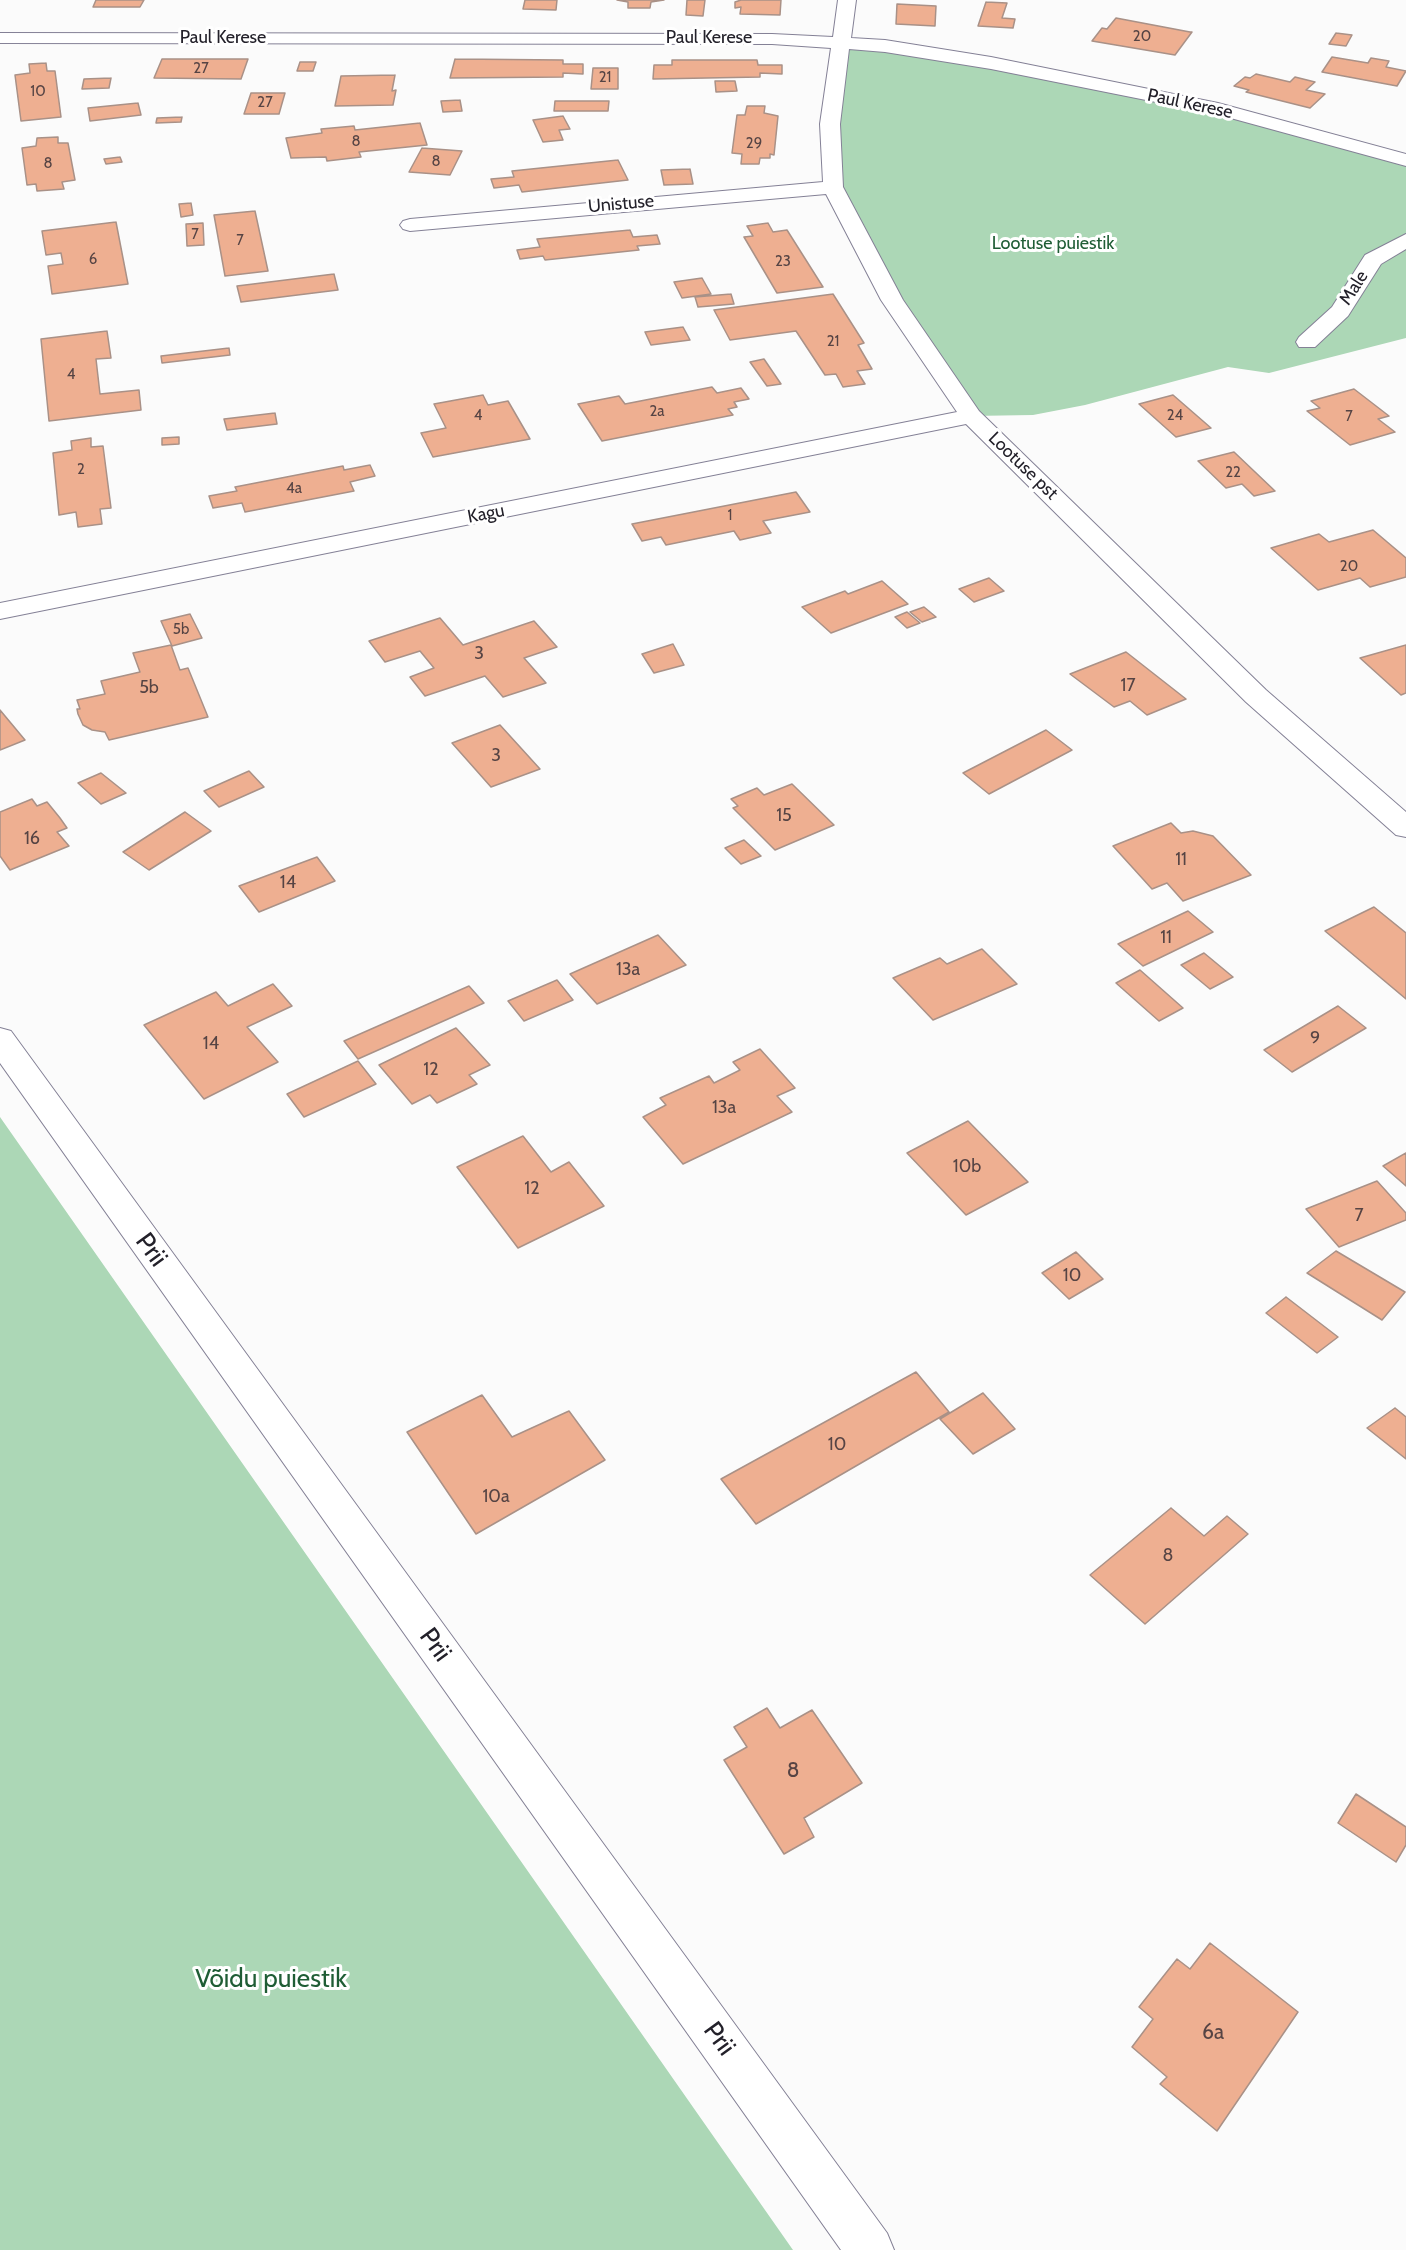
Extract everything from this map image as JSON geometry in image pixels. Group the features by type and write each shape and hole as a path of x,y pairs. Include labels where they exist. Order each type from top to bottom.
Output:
{"street":[{"name":"Lootuse pst","path":"847,0 839,44 830,123 833,188 892,300 971,416 1256,696 1406,828"},
{"name":"Paul Kerese","path":"0,38 760,39 885,46 991,63 1218,110 1406,160"},
{"name":"Unistuse","path":"410,225 620,204 833,188"},
{"name":"Male","path":"1307,342 1340,311 1373,260 1406,240"},
{"name":"Kagu","path":"0,611 971,416"},
{"name":"Prii","path":"0,1039 870,2250"}],"green space":[{"name":"Lootuse puiestik","path":"839,43 885,46 1218,109 1406,160 1406,338 1269,373 1228,367 1085,405 1033,415 971,416 833,187"},
{"name":"Võidu puiestik","path":"0,1117 793,2250 0,2250"}],"building":[{"path":"96,0 144,0 140,7 93,7"},
{"path":"525,0 557,0 556,10 523,9"},
{"path":"617,0 664,0 651,2 650,8 628,8 628,2"},
{"path":"687,0 705,0 703,16 686,15"},
{"path":"781,0 780,15 740,14 741,7 735,8 735,2"},
{"path":"986,2 1007,3 1002,18 1015,19 1013,28 978,26"},
{"path":"897,4 936,6 935,26 896,24"},
{"path":"1116,18 1192,32 1175,55 1092,41 1102,28 1107,29"},
{"path":"1336,33 1352,35 1346,46 1329,44"},
{"path":"1332,57 1368,63 1371,58 1389,61 1386,67 1406,71 1397,86 1322,72"},
{"path":"162,59 248,59 241,79 154,78"},
{"path":"455,59 563,60 563,64 583,64 583,74 563,73 563,77 450,78"},
{"path":"672,60 757,60 758,65 782,65 782,74 760,73 760,77 653,79 654,65 672,65"},
{"path":"300,62 316,62 313,71 297,71"},
{"path":"46,63 47,71 55,71 61,117 21,121 15,75 30,73 29,64"},
{"path":"593,68 618,68 618,89 591,89"},
{"path":"1256,74 1290,82 1295,77 1315,82 1306,90 1325,94 1310,108 1246,92 1249,90 1234,86 1245,77 1250,78"},
{"path":"395,75 392,91 396,90 393,105 335,106 341,76"},
{"path":"111,78 109,88 82,89 84,79"},
{"path":"715,81 735,81 737,91 716,92"},
{"path":"251,93 285,93 279,114 244,114"},
{"path":"460,100 462,111 443,112 441,101"},
{"path":"555,101 609,101 608,111 554,111"},
{"path":"138,103 141,115 90,121 88,108"},
{"path":"747,106 765,106 764,113 778,116 774,155 770,154 770,158 760,158 759,164 741,164 742,154 732,153 737,115 745,115"},
{"path":"563,116 570,129 559,130 563,140 543,142 533,120"},
{"path":"182,117 181,122 156,123 157,118"},
{"path":"420,123 427,145 359,152 361,157 327,161 326,157 291,158 286,138 322,133 321,129 354,126 355,130"},
{"path":"58,137 58,143 68,143 75,180 62,182 64,189 37,191 36,184 27,185 22,148 36,146 37,138"},
{"path":"422,148 462,151 450,175 409,172"},
{"path":"120,157 122,162 106,164 104,159"},
{"path":"618,160 628,180 522,192 519,185 494,188 491,179 514,177 512,171"},
{"path":"690,169 693,184 664,185 661,170"},
{"path":"191,203 193,215 181,217 179,204"},
{"path":"255,211 268,271 225,276 214,215"},
{"path":"116,222 128,284 52,294 48,266 63,264 61,253 46,255 42,231"},
{"path":"203,223 204,245 187,246 186,224"},
{"path":"768,223 773,232 787,230 823,287 777,293 744,237 753,236 747,226"},
{"path":"630,230 633,237 657,235 660,244 637,246 639,250 545,260 543,256 520,259 517,250 540,247 537,239"},
{"path":"334,274 338,290 241,302 237,286"},
{"path":"702,278 711,294 682,298 674,282"},
{"path":"731,294 734,304 698,307 695,297"},
{"path":"833,294 864,343 858,345 872,369 857,371 865,384 843,387 836,374 825,375 796,331 730,340 714,310"},
{"path":"683,327 690,340 651,345 645,332"},
{"path":"107,331 111,358 96,359 100,394 139,390 141,410 49,421 41,339"},
{"path":"229,348 230,355 162,363 161,356"},
{"path":"764,359 781,384 767,386 750,362"},
{"path":"712,387 717,393 741,388 749,399 734,402 737,407 728,409 733,415 602,441 578,404 619,396 625,404"},
{"path":"1354,389 1389,416 1378,419 1395,432 1350,445 1307,411 1320,408 1311,401"},
{"path":"483,395 488,405 508,401 530,439 433,457 421,433 446,428 434,404"},
{"path":"1173,395 1211,428 1176,437 1139,404"},
{"path":"275,413 277,424 227,430 224,419"},
{"path":"179,437 179,444 162,445 162,438"},
{"path":"91,438 91,447 103,446 111,508 100,509 102,524 78,527 76,512 59,515 53,453 72,450 71,441"},
{"path":"1234,452 1275,491 1254,496 1242,484 1226,488 1198,461"},
{"path":"370,465 375,476 350,482 354,491 245,512 242,503 213,508 209,496 237,491 235,487 343,466 344,470"},
{"path":"796,492 810,512 763,521 771,533 740,540 734,531 666,545 661,537 642,541 632,524"},
{"path":"1373,530 1406,558 1406,577 1370,587 1360,578 1318,590 1271,548 1319,534 1329,542"},
{"path":"989,578 1004,591 974,602 959,589"},
{"path":"882,581 908,604 831,633 802,607 845,591 848,594"},
{"path":"924,607 936,617 922,622 910,612"},
{"path":"907,612 920,623 907,628 895,617"},
{"path":"190,614 202,638 172,646 161,621"},
{"path":"440,618 463,645 534,621 557,647 524,658 546,683 503,697 485,676 425,696 410,677 434,668 420,651 385,662 369,641"},
{"path":"673,644 684,665 654,673 642,654"},
{"path":"171,645 180,670 188,668 208,717 109,740 105,732 92,730 83,725 78,714 77,709 80,709 77,700 105,694 101,681 140,672 133,653"},
{"path":"1406,645 1406,693 1401,695 1360,658"},
{"path":"1126,652 1186,699 1147,715 1130,701 1114,707 1070,674"},
{"path":"0,710 25,740 0,750"},
{"path":"500,725 540,769 491,787 452,743"},
{"path":"1046,730 1072,750 989,794 963,773"},
{"path":"249,771 264,787 219,807 204,791"},
{"path":"101,773 126,793 101,804 78,783"},
{"path":"792,784 834,825 775,850 733,808 738,806 731,799 757,788 764,795"},
{"path":"32,799 37,806 47,802 60,818 67,828 57,832 69,846 10,870 0,856 0,812"},
{"path":"185,812 211,831 149,870 123,852"},
{"path":"1171,823 1181,833 1193,831 1213,836 1251,875 1183,901 1167,883 1152,889 1113,846"},
{"path":"744,840 761,856 741,864 725,848"},
{"path":"317,857 335,881 259,912 239,886"},
{"path":"1374,907 1406,933 1406,999 1325,931"},
{"path":"1188,911 1213,932 1143,966 1118,944"},
{"path":"658,935 686,965 597,1004 570,974"},
{"path":"982,949 1017,984 933,1020 893,978 940,958 947,964"},
{"path":"1204,953 1233,977 1210,989 1181,965"},
{"path":"1140,970 1183,1008 1159,1021 1116,983"},
{"path":"557,980 573,1000 524,1021 508,1001"},
{"path":"273,984 292,1006 247,1027 278,1062 204,1099 144,1025 216,992 228,1006"},
{"path":"469,986 484,1003 358,1059 344,1041"},
{"path":"1338,1006 1366,1028 1292,1072 1264,1050"},
{"path":"456,1028 490,1065 469,1075 477,1084 437,1103 430,1095 412,1104 379,1065"},
{"path":"760,1049 795,1088 777,1096 792,1112 683,1164 643,1117 666,1105 660,1098 709,1076 714,1083 740,1070 733,1062"},
{"path":"358,1061 376,1084 304,1117 287,1094"},
{"path":"968,1121 1028,1182 966,1215 907,1153"},
{"path":"523,1136 551,1172 569,1162 604,1206 518,1248 457,1167"},
{"path":"1406,1153 1406,1186 1383,1166"},
{"path":"1377,1181 1406,1213 1406,1220 1339,1247 1306,1209"},
{"path":"1336,1251 1405,1292 1382,1320 1307,1273"},
{"path":"1076,1252 1103,1279 1069,1299 1042,1273"},
{"path":"1286,1297 1338,1337 1317,1353 1266,1313"},
{"path":"916,1372 949,1412 756,1524 721,1479"},
{"path":"983,1393 1015,1429 973,1454 940,1419"},
{"path":"482,1395 512,1437 569,1411 605,1460 476,1534 407,1432"},
{"path":"1395,1408 1406,1417 1406,1459 1367,1428"},
{"path":"1171,1508 1204,1536 1227,1516 1248,1534 1145,1624 1090,1575"},
{"path":"767,1708 780,1728 812,1710 862,1783 804,1818 814,1837 784,1854 724,1760 747,1747 734,1727"},
{"path":"1356,1794 1406,1827 1406,1845 1396,1862 1338,1823"},
{"path":"1210,1943 1298,2012 1217,2131 1160,2084 1167,2077 1132,2047 1153,2019 1139,2007 1177,1959 1190,1969"}]}
